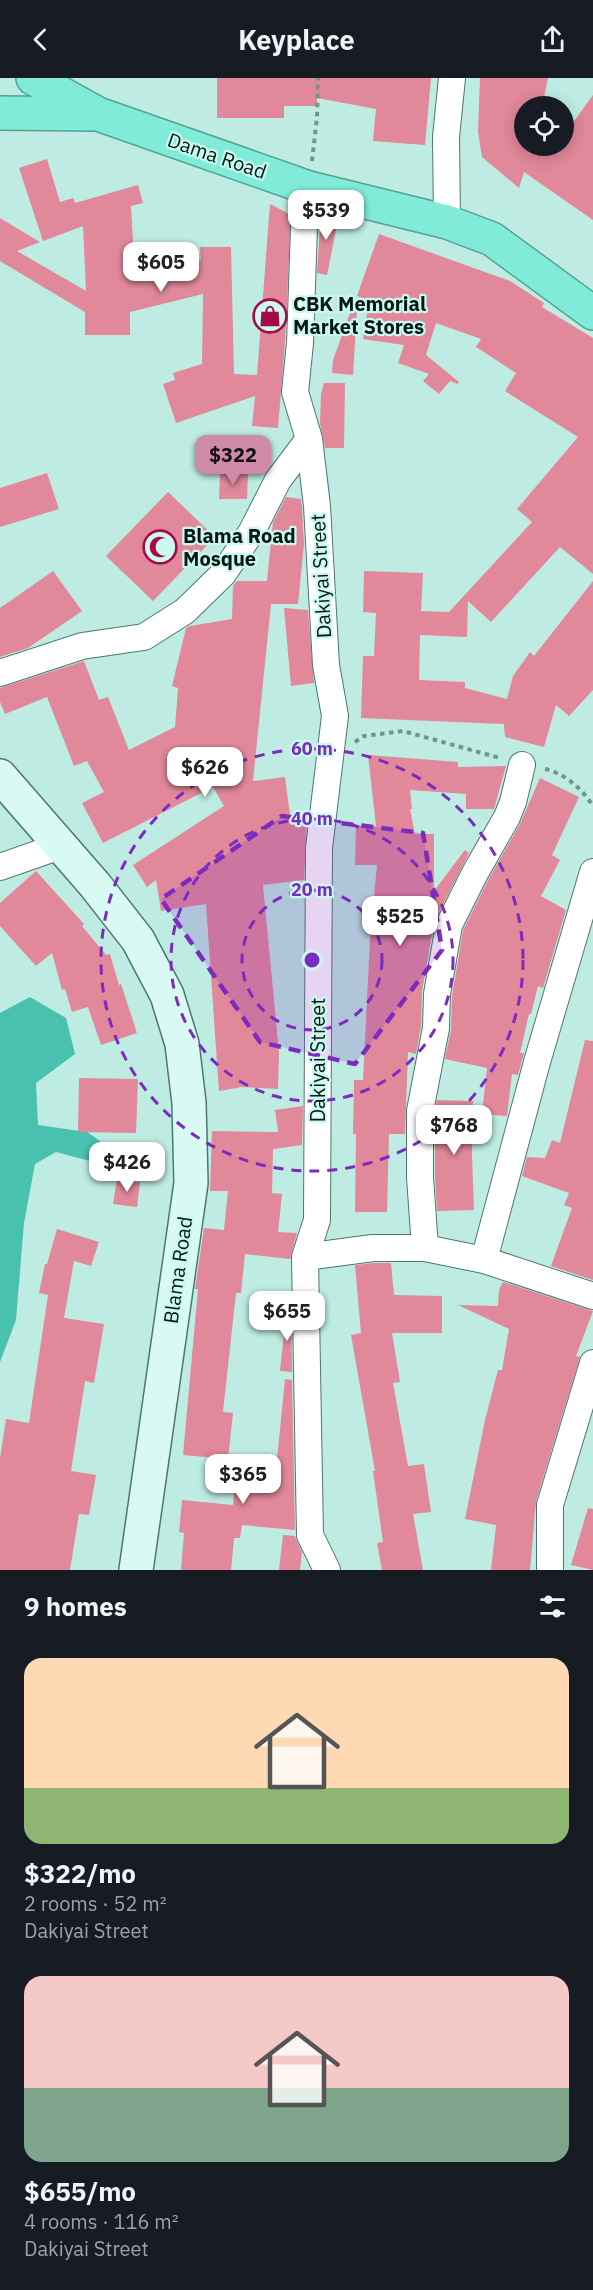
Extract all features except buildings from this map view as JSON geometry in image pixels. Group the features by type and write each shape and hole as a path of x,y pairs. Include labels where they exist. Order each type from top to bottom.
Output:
{"highway":[{"path":"33,78 99,114"},
{"path":"0,113 99,114"},
{"name":"Dama Road","path":"99,114 309,188 447,222 492,239 593,313"}],"street":[{"path":"447,222 446,137 452,78"},
{"name":"Dakiyai Street","path":"309,188 304,228 300,343 295,392 309,439 318,516 326,665 335,716 319,848 317,1220 305,1257 310,1535 327,1570"},
{"path":"0,673 82,646 144,637 185,611 223,574 252,531 279,480 309,439"},
{"path":"425,1248 420,1177 420,1111 436,1028 437,994 449,925 507,817 522,765"},
{"name":"Blama Road","path":"0,776 95,885 138,940 167,995 182,1044 189,1103 190,1183 136,1570"},
{"path":"0,867 60,846"},
{"path":"484,1260 540,1051 593,872"},
{"path":"305,1257 373,1248 425,1248 484,1260 593,1296"},
{"path":"550,1570 550,1505 593,1363"}],"path":[{"path":"309,188 317,117 318,78"},
{"path":"328,761 364,736 403,731 522,765 554,771 583,790 593,806"}],"highlighted area":[{"path":"282,816 423,833 442,950 355,1064 260,1042 161,899"}],"green space":[{"path":"30,997 66,1018 75,1054 36,1083 38,1125 87,1132 110,1148 128,1144 154,1147 131,1172 56,1152 35,1164 24,1223 16,1320 0,1362 0,1013"}],"place":[{"name":"CBK Memorial Market Stores","path":"270,316"},
{"name":"Blama Road Mosque","path":"160,547"}]}
